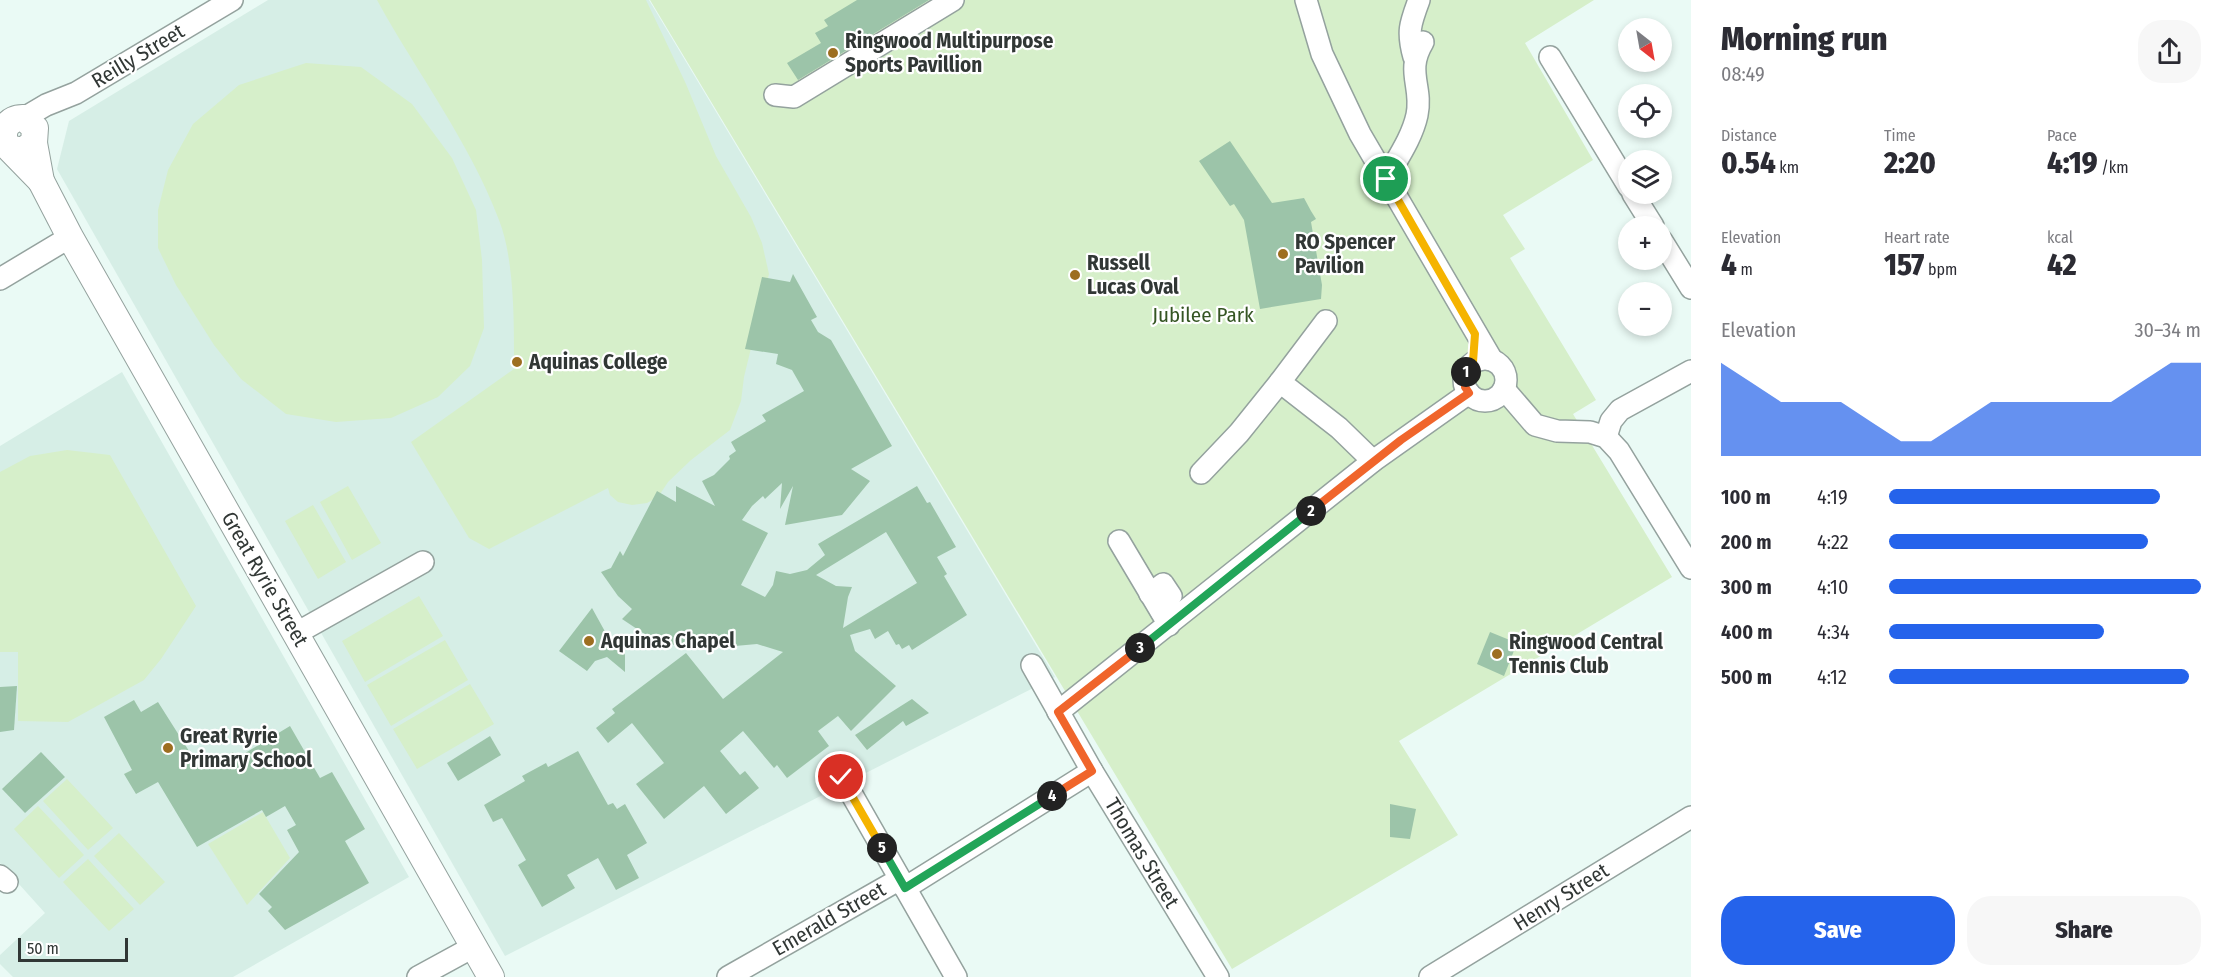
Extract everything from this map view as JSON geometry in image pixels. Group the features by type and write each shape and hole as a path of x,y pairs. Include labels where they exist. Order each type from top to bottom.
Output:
{"main road":[{"name":"Great Ryrie Street","path":"16,128 70,237 491,977"}],"street":[{"name":"Reilly Street","path":"16,128 232,0"},
{"path":"775,95 794,97 953,0"},
{"path":"1306,0 1322,54 1344,103 1475,334 1482,361 1505,373 1505,397 1534,425 1557,431 1590,432 1606,437 1619,451 1691,568"},
{"path":"1386,179 1417,115 1418,50 1408,38 1409,28 1419,0"},
{"path":"1550,57 1618,169"},
{"path":"0,279 70,237"},
{"path":"1672,257 1691,288"},
{"path":"1201,473 1239,433 1326,321"},
{"path":"1482,361 1464,377 1469,393 1480,400 1505,397"},
{"path":"1606,437 1611,421 1620,410 1691,370"},
{"path":"1280,382 1340,428 1373,461"},
{"path":"1058,712 1160,610 1469,393"},
{"path":"1119,541 1160,610"},
{"path":"295,634 423,562"},
{"name":"Thomas Street","path":"1032,665 1092,771 1218,977"},
{"name":"Emerald Street","path":"728,977 902,883 1092,771"},
{"path":"840,774 956,977"},
{"name":"Henry Street","path":"1430,977 1691,817"},
{"path":"418,977 473,946"}],"shaded area":[{"name":"Aquinas College","path":"268,0 649,0 1055,677 505,956 57,169 69,121"},
{"name":"Great Ryrie Primary School","path":"122,372 409,877 233,977 13,977 0,964 0,955 45,913 0,863 0,446"}],"green space":[{"path":"377,0 646,0 686,84 716,156 751,217 762,243 769,274 744,377 741,401 730,430 691,460 668,482 658,497 647,503 632,505 618,502 610,495 608,488 489,549 469,538 411,442 514,369 511,274 504,236 487,191 458,135"},
{"name":"Jubilee Park","path":"650,0 1594,0 1525,43 1593,160 1503,215 1525,249 1510,258 1596,400 1573,414 1672,577 1399,741 1458,835 1232,969"},
{"path":"306,63 361,67 412,104 452,158 476,210 482,260 484,328 470,366 438,397 391,418 336,422 286,414 241,379 214,345 176,285 158,248 158,210 168,170 193,124 239,85"},
{"path":"67,450 110,455 196,606 161,659 144,680 68,722 18,721 18,652 0,652 0,472 30,456"},
{"path":"348,486 381,543 352,560 320,502"},
{"path":"313,505 346,562 318,579 285,521"},
{"path":"419,596 443,636 365,682 342,641"},
{"path":"445,640 468,680 391,726 367,685"},
{"path":"470,684 494,724 417,769 393,729"},
{"path":"67,779 113,828 88,850 43,801"},
{"path":"38,806 84,855 59,878 14,829"},
{"path":"263,812 290,858 247,905 208,844"},
{"path":"119,833 165,882 140,905 94,856"},
{"path":"88,859 134,909 109,931 63,882"}],"building":[{"name":"Ringwood Multipurpose Sports Pavillion","path":"857,0 929,0 798,80 787,63 821,43 815,33 828,26 824,20"},
{"name":"RO Spencer Pavilion","path":"1230,141 1272,203 1304,198 1316,219 1311,222 1322,285 1321,299 1260,309 1244,220 1234,204 1230,206 1199,161"},
{"path":"793,274 817,317 811,320 818,332 831,340 892,446 851,469 870,481 842,515 785,525 793,486 780,509 782,483 765,499 763,496 752,506 742,520 768,533 741,585 765,597 773,585 776,571 790,574 807,570 825,555 818,544 917,486 927,503 930,502 956,547 937,557 947,574 944,576 967,615 912,650 909,645 902,649 899,644 896,645 888,631 875,639 870,629 850,635 855,651 896,686 851,731 838,716 818,731 829,746 787,778 777,765 774,768 743,731 720,751 740,775 745,771 759,788 726,814 704,786 664,819 636,784 664,763 632,723 608,743 596,728 615,713 612,709 686,653 723,699 783,652 757,644 691,650 649,637 622,619 632,609 618,596 601,572 611,568 620,551 623,556 657,491 676,502 676,486 715,506 702,481 714,475 736,451 731,442 766,421 762,415 804,391 792,370 776,364 778,354 745,349 762,277 790,282","holes":["886,532 917,583 843,628 852,587 836,586 816,575"]},
{"name":"Aquinas Chapel","path":"592,608 613,646 625,651 625,672 607,657 595,661 587,671 559,651"},
{"name":"Ringwood Central Tennis Club","path":"1490,632 1517,643 1504,676 1477,664"},
{"path":"17,686 14,730 0,732 0,687"},
{"path":"912,699 929,713 906,726 903,721 867,750 855,735"},
{"path":"134,700 141,712 158,702 201,770 233,752 237,758 290,726 320,778 332,772 365,829 345,841 369,883 285,930 268,911 272,907 259,894 299,852 287,830 296,825 285,806 266,817 262,810 197,847 158,782 136,794 124,774 132,770 104,717"},
{"path":"490,736 501,755 458,781 447,763"},
{"path":"578,751 608,805 613,803 617,809 625,804 647,843 627,855 639,878 616,890 598,858 567,875 575,888 542,907 518,865 526,860 502,818 493,822 484,805 525,781 522,776 546,763 548,767"},
{"path":"41,752 65,777 25,813 2,789"},
{"path":"1390,804 1416,809 1410,839 1390,837"}],"place":[{"name":"Ringwood Multipurpose Sports Pavillion","path":"833,53"},
{"name":"RO Spencer Pavilion","path":"1283,254"},
{"name":"Russell Lucas Oval","path":"1075,275"},
{"name":"Aquinas College","path":"517,362"},
{"name":"Aquinas Chapel","path":"589,641"},
{"name":"Ringwood Central Tennis Club","path":"1497,654"},
{"name":"Great Ryrie Primary School","path":"168,748"}],"route":[{"path":"841,777 905,888 1092,771 1058,712 1373,461 1469,393 1465,387 1464,377 1466,370 1473,362 1475,334 1386,179"}]}
